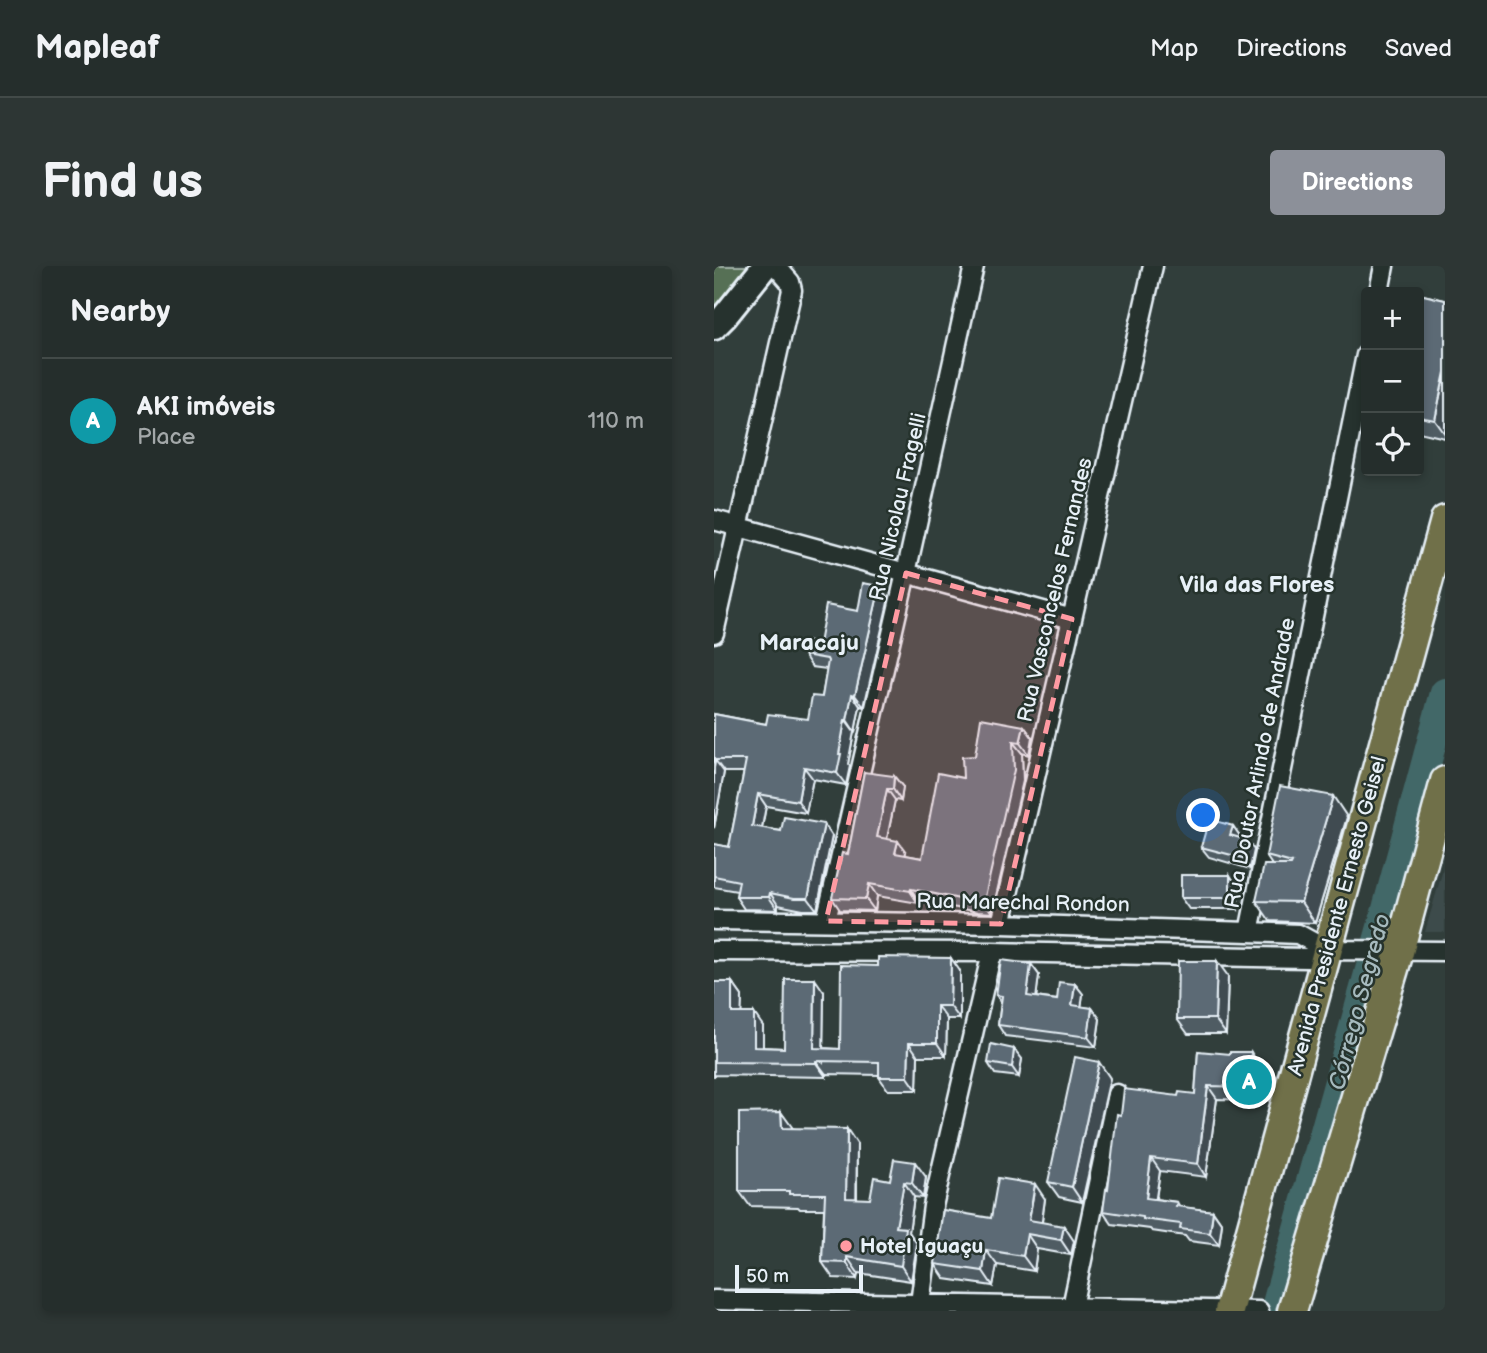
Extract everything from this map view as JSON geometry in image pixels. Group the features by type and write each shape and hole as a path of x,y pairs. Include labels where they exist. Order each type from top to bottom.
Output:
{"main road":[{"path":"714,327 765,266"},
{"path":"714,296 739,298"},
{"name":"Avenida Presidente Ernesto Geisel","path":"1232,1310 1438,569 1445,520"},
{"path":"1292,1311 1390,951 1445,781"}],"street":[{"path":"714,633 792,290 790,282 776,266"},
{"name":"Rua Nicolau Fragelli","path":"826,921 974,266"},
{"name":"Rua Vasconcelos Fernandes","path":"1000,924 1153,266"},
{"path":"1380,287 1384,266"},
{"name":"Rua Doutor Arlindo de Andrade","path":"1249,932 1361,380"},
{"path":"714,520 1072,619"},
{"name":"Rua Marechal Rondon","path":"714,920 1000,924 1298,934 1332,950"},
{"name":"Rua Marechal Rondon","path":"714,951 992,952 1308,958 1332,950 1445,951"},
{"path":"919,1308 933,1206 992,952"},
{"path":"1072,1307 1117,1094"},
{"path":"714,1300 919,1308 1072,1307 1259,1311"}],"highlighted area":[{"path":"906,573 1072,619 1001,924 826,921"}],"shaded area":[{"path":"1445,863 1445,932 1425,932"}],"green space":[{"path":"714,266 751,266 714,309"}],"building":[{"path":"1424,295 1445,300 1445,372 1435,420 1424,418"},
{"path":"863,583 880,586 855,695 852,694 845,720 837,773 804,767 798,801 758,794 752,826 781,831 784,817 824,824 808,898 770,893 769,897 736,897 739,881 714,876 714,844 729,847 746,760 715,760 714,768 714,714 766,724 768,714 808,719 812,696 822,697 828,661 804,655 806,641 819,644 826,605 858,611"},
{"path":"981,718 1024,726 1020,743 1013,742 1014,770 984,901 969,901 911,889 910,891 869,884 866,899 832,898 842,853 848,854 864,772 894,776 893,789 887,789 877,837 898,841 895,853 922,858 938,773 963,778 962,757 975,756"},
{"path":"1280,786 1333,796 1301,902 1256,901 1264,865 1292,863 1266,856"},
{"path":"1209,819 1233,826 1230,835 1247,840 1243,858 1201,847"},
{"path":"1181,875 1230,875 1230,898 1181,898"},
{"path":"878,957 951,958 950,1006 937,1006 937,1043 909,1043 908,1077 879,1077 879,1062 714,1062 714,982 732,982 732,1013 754,1013 754,1047 784,1048 785,979 815,979 814,1048 840,1049 841,965 878,966"},
{"path":"1001,960 1031,964 1027,996 1057,1000 1059,982 1075,984 1072,1005 1092,1008 1088,1037 998,1025 1002,996 996,995"},
{"path":"1178,961 1217,961 1215,1019 1177,1019"},
{"path":"991,1044 1014,1049 1012,1067 988,1063"},
{"path":"1198,1051 1230,1054 1251,1052 1249,1087 1208,1086 1198,1164 1151,1158 1146,1198 1177,1202 1176,1206 1213,1211 1210,1233 1180,1229 1181,1224 1103,1211 1117,1114 1121,1115 1124,1089 1178,1096 1179,1092 1195,1094"},
{"path":"1075,1057 1099,1062 1072,1187 1048,1182"},
{"path":"781,1112 782,1128 847,1129 846,1198 870,1199 874,1177 890,1180 894,1159 915,1162 912,1183 904,1182 896,1227 906,1228 901,1266 847,1257 847,1263 822,1262 825,1194 739,1191 739,1113"},
{"path":"998,1178 1035,1184 1029,1220 1064,1226 1061,1240 1027,1234 1023,1256 986,1250 983,1271 935,1264 943,1210 991,1218"}],"waterway":[{"name":"Córrego Segredo","path":"1275,1311 1445,693"}],"place":[{"name":"AKI imóveis","path":"1249,1082"},
{"name":"Hotel Iguaçu","path":"846,1246"}],"district":[{"name":"Vila das Flores","path":"1257,585"},
{"name":"Maracaju","path":"809,643"}]}
